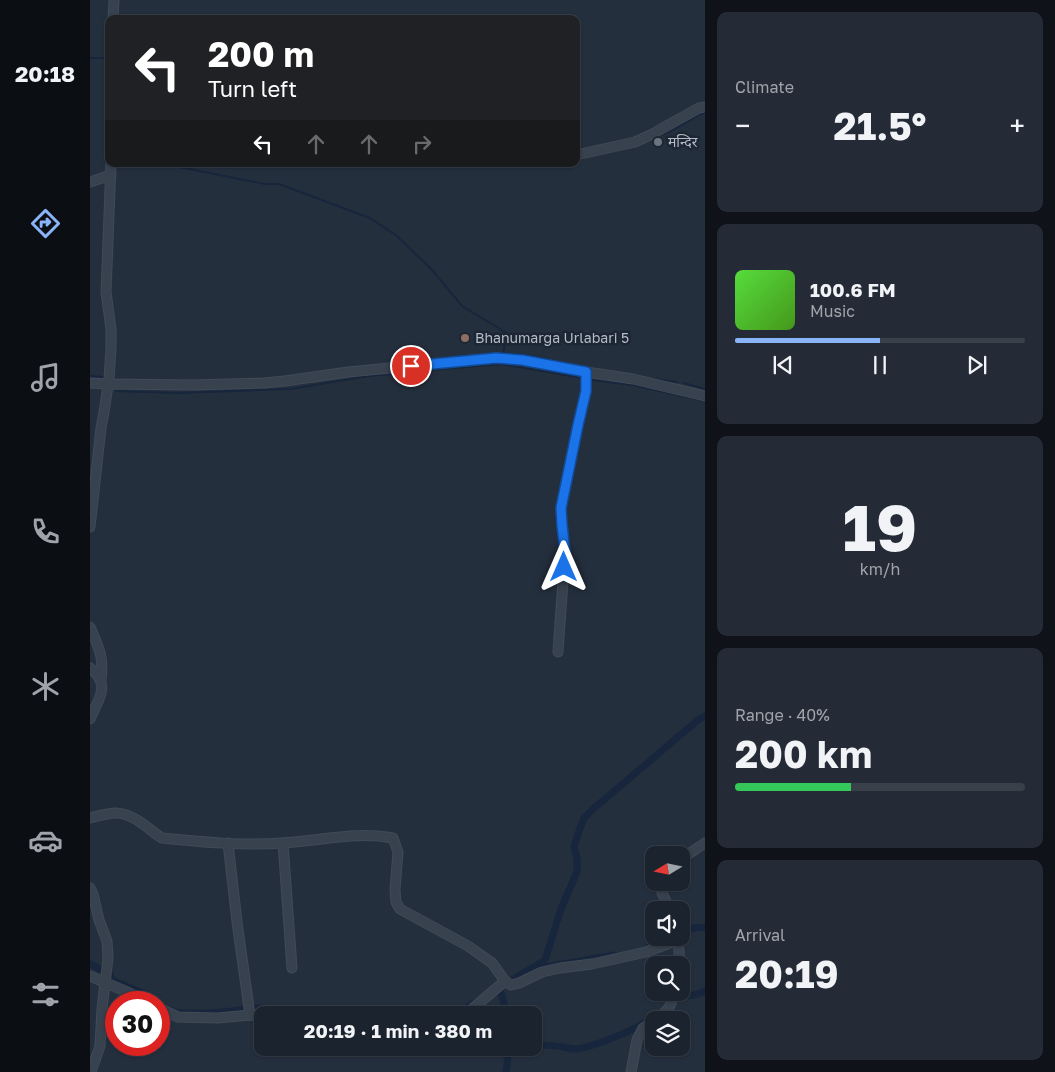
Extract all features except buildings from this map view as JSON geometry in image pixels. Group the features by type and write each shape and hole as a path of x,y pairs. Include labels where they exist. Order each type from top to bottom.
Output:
{"street":[{"path":"113,15 114,0"},
{"path":"580,154 635,142 705,107"},
{"path":"90,527 111,359 111,338 106,292 111,167"},
{"path":"90,182 111,175"},
{"path":"90,383 201,386 264,383 348,372 496,358 522,360 632,379 705,396"},
{"path":"558,652 565,552 561,508 586,391 586,372"},
{"path":"90,627 99,649 103,666 100,701 90,719"},
{"path":"90,668 97,673 101,680"},
{"path":"90,818 107,813 124,813 133,817 162,838 228,843 283,843 362,836 393,838 398,852 395,890 396,902 400,909 468,946 492,963 511,986 542,972 631,956 663,946"},
{"path":"228,843 250,1015"},
{"path":"283,843 292,968"},
{"path":"690,853 705,843"},
{"path":"90,888 107,941 108,958 100,1046 91,1072"},
{"path":"90,976 125,991"},
{"path":"475,1006 505,980"},
{"path":"631,1072 637,1040 642,1028 660,1017 669,1008 672,1001"},
{"path":"170,1013 178,1017 218,1018 254,1015"}],"waterway":[{"path":"90,58 105,58"},
{"path":"653,138 705,113"},
{"path":"637,136 661,124"},
{"path":"179,167 265,184 279,184 370,218 397,236 432,270 462,306 507,333 503,353"},
{"path":"495,354 517,354 587,368"},
{"path":"116,391 177,393 291,389 369,376 501,364 583,378"},
{"path":"90,376 105,377"},
{"path":"646,378 677,382"},
{"path":"593,380 632,385 705,401"},
{"path":"684,383 705,389"},
{"path":"512,980 545,960 561,909 577,872 577,858 574,847 584,818 705,716"},
{"path":"690,930 705,927"},
{"path":"536,969 614,955"},
{"path":"90,964 100,969"},
{"path":"109,972 112,980 137,991"},
{"path":"500,990 505,1006"},
{"path":"690,995 705,991"},
{"path":"469,1006 474,1003"},
{"path":"170,1010 182,1013 200,1013 245,1009"},
{"path":"542,1045 573,1049 582,1048 612,1038 645,1022"},
{"path":"506,1072 508,1056"}],"place":[{"name":"मन्दिर","path":"658,142"},
{"name":"Bhanumarga Urlabari 5","path":"465,338"}],"route":[{"path":"411,366 496,358 522,360 586,372 586,391 561,508 565,552 564,567"}]}
